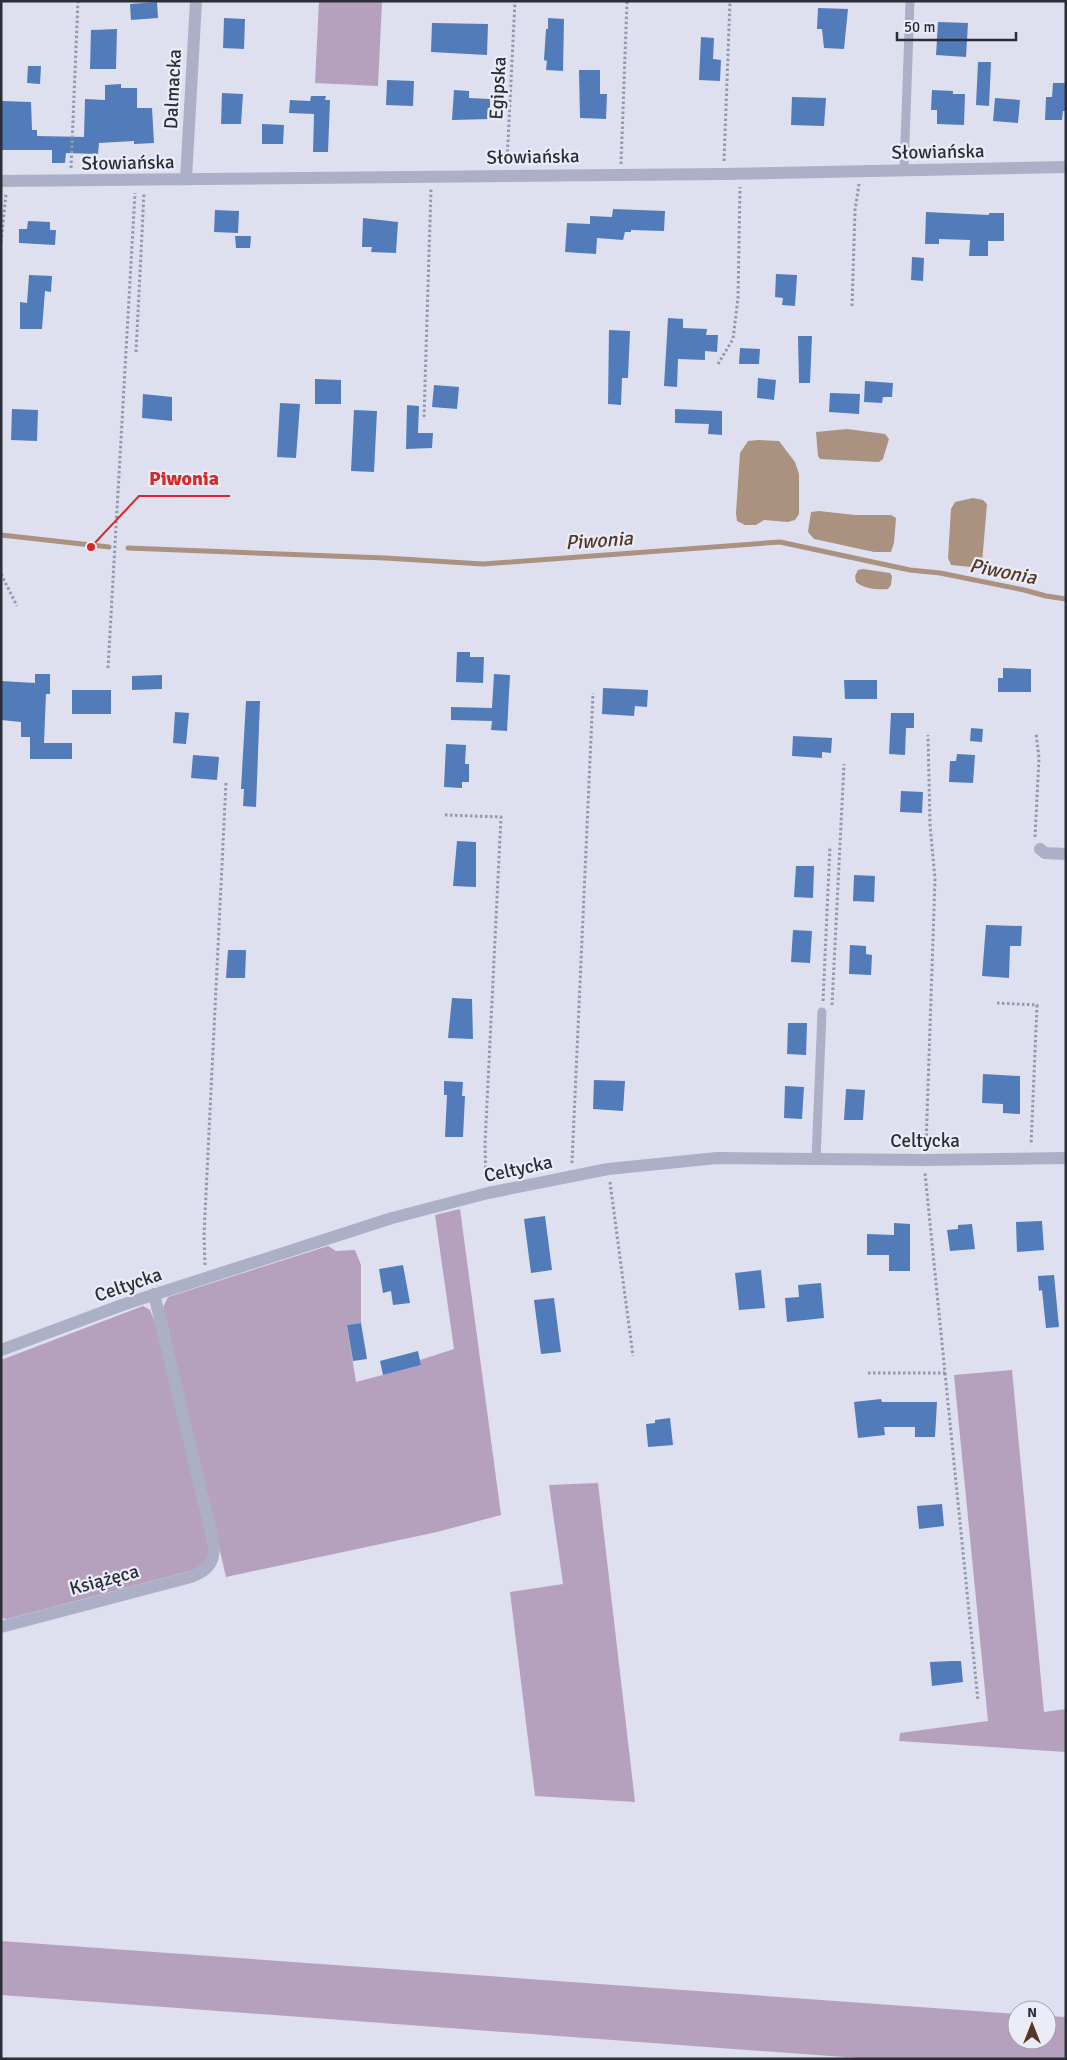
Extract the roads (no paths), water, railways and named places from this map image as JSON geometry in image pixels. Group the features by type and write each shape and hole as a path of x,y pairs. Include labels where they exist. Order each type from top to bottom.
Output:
{"street":[{"name":"Dalmacka","path":"186,180 196,1"},
{"name":"Słowiańska","path":"5,181 724,174 1066,167"},
{"path":"1040,849 1045,853 1066,854"},
{"name":"Celtycka","path":"1,1350 154,1294 392,1218 488,1193 608,1169 717,1158 925,1160 1066,1158"},
{"name":"Książęca","path":"1,1627 201,1573 212,1562 213,1541 154,1294"}],"lane":[{"path":"904,170 910,1"},
{"path":"816,1158 822,1012"}],"waterway":[{"name":"Piwonia","path":"1,535 109,547"},
{"name":"Piwonia","path":"128,548 385,558 483,564 780,542 910,570 940,573 1066,599"}],"place":[{"name":"Piwonia","path":"91,547"}]}
